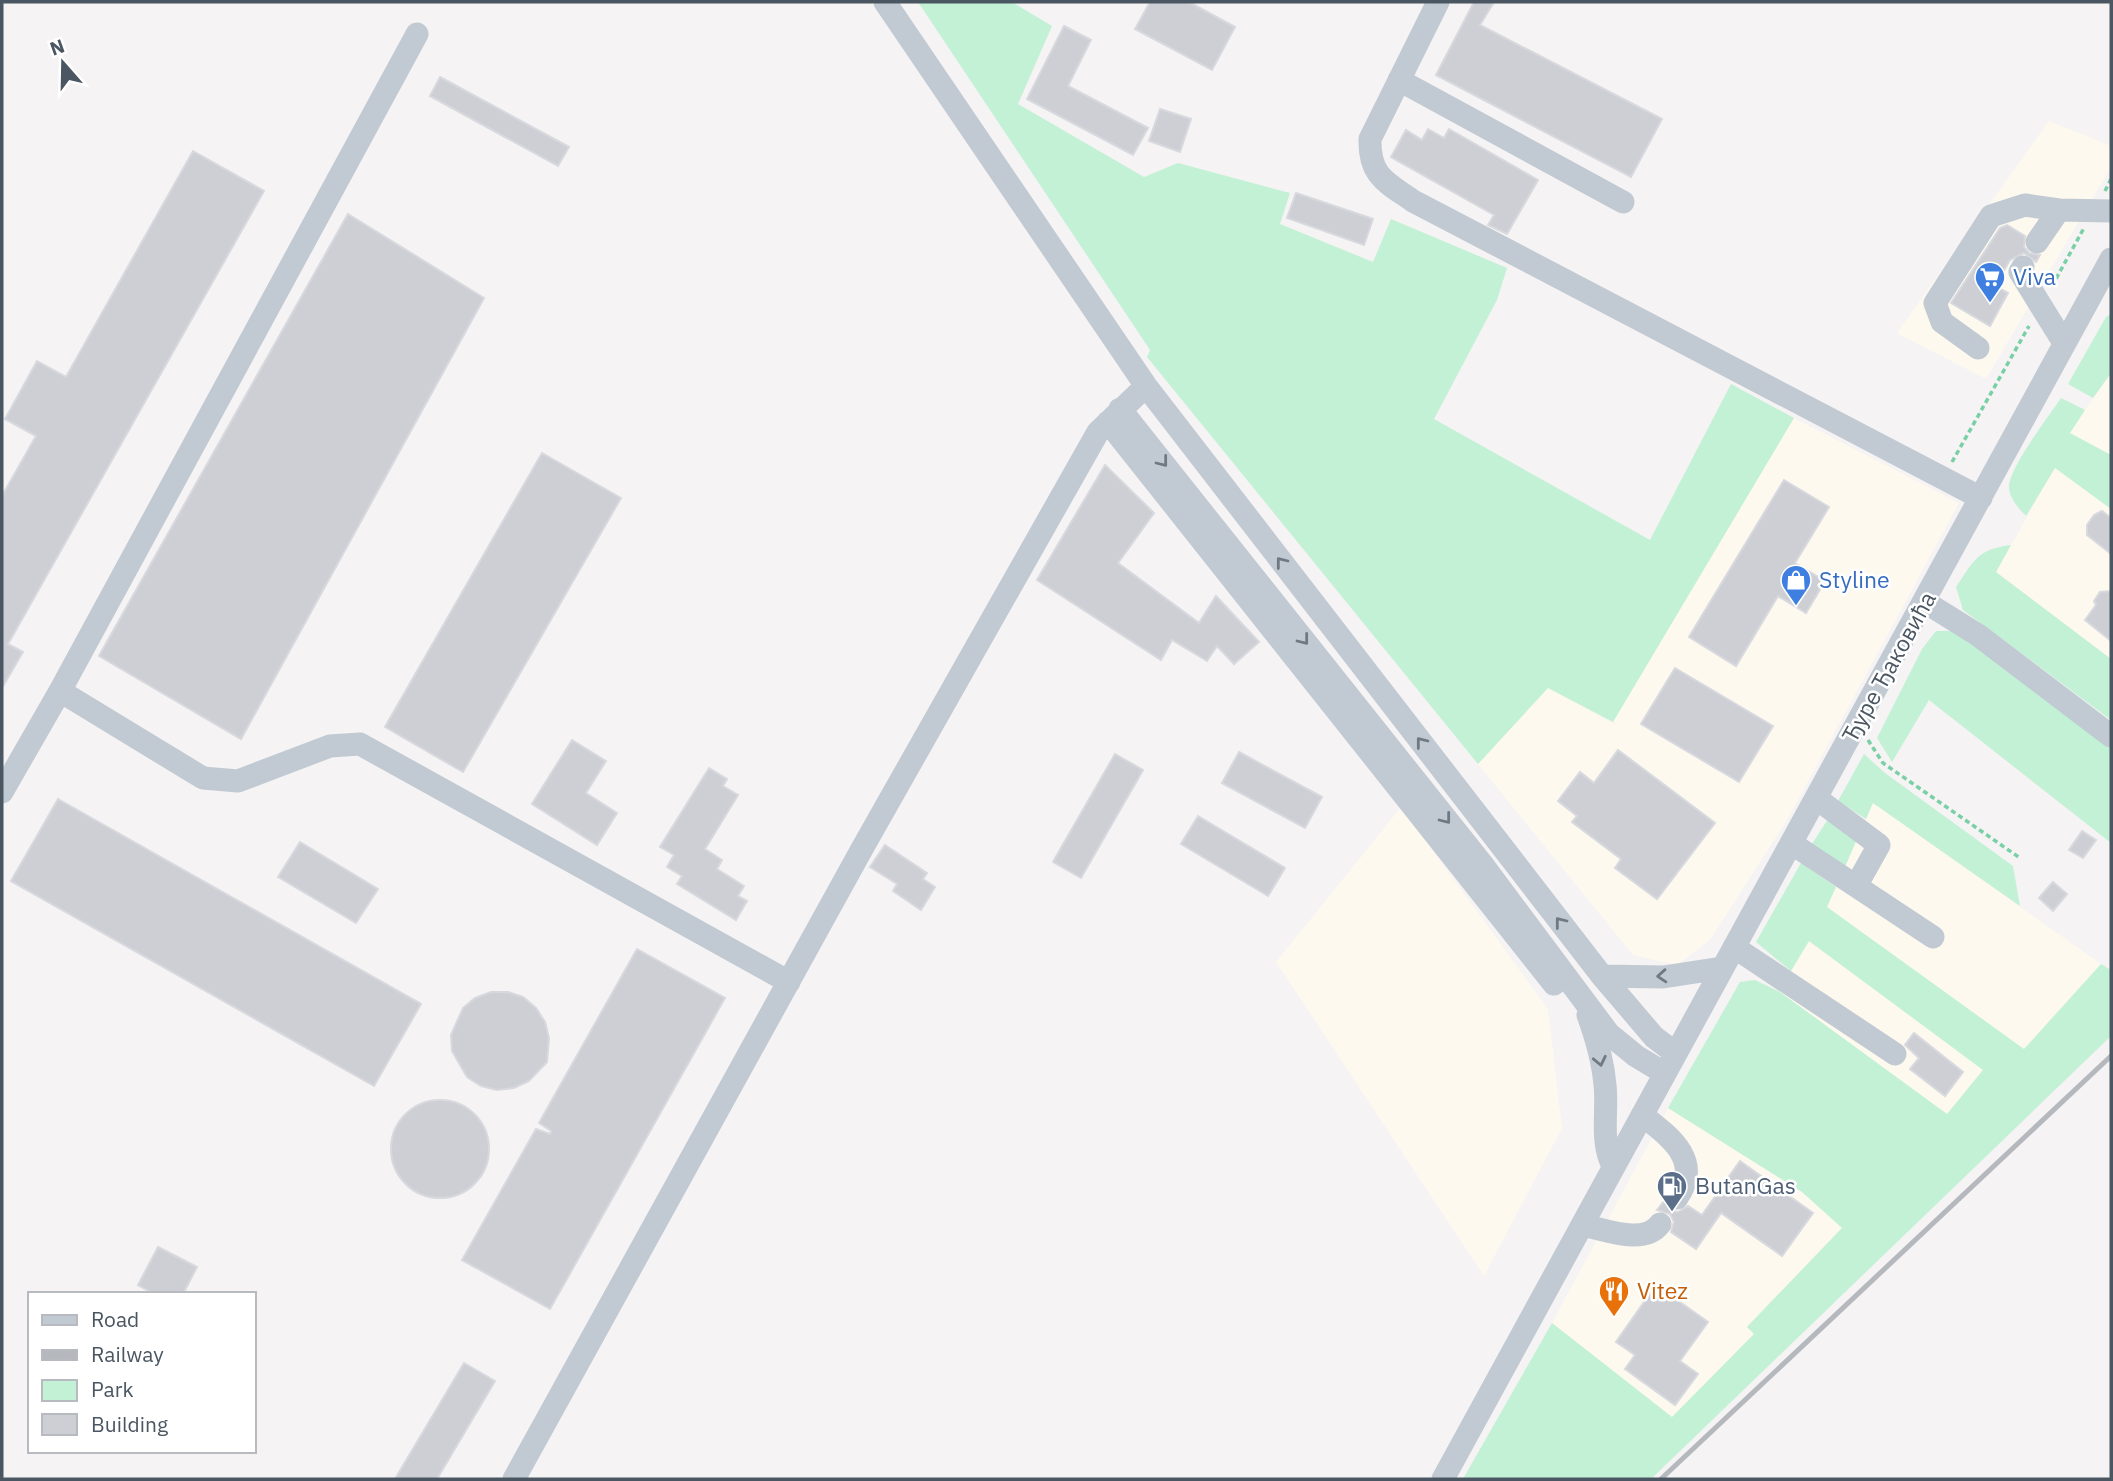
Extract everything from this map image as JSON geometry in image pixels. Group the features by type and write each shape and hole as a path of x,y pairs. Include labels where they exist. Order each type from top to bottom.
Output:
{"street":[{"path":"885,2 1146,386 1601,975 1654,1037 1670,1063"},
{"path":"1438,2 1370,139 1370,159 1378,176 1413,201 1981,498"},
{"path":"2,792 60,691 416,34"},
{"path":"1399,80 1623,202"},
{"path":"1978,348 1940,320 1936,299 1990,217 2020,205 2059,210 2111,211"},
{"path":"2037,242 2059,210"},
{"path":"2023,267 2020,272 2064,343"},
{"name":"Ђуре Ђаковића","path":"1443,1479 1925,602 2064,343 2109,269"},
{"path":"514,1479 863,847 1098,432 1146,386"},
{"path":"1114,415 1552,983 1562,990 1579,994 1609,1034 1670,1063"},
{"path":"1925,602 1978,635 2111,736"},
{"path":"60,691 203,778 237,781 330,746 360,744 789,982"},
{"path":"1816,798 1879,845 1856,886"},
{"path":"1791,843 1933,936"},
{"path":"1734,947 1895,1054"},
{"path":"1601,975 1663,977 1722,968"},
{"path":"1579,994 1596,1037 1605,1084 1609,1158 1613,1166"},
{"path":"1642,1115 1666,1134 1683,1154 1686,1167 1685,1186 1677,1198"},
{"path":"1583,1224 1632,1235 1645,1234 1660,1224"}],"path":[{"path":"1857,724 1883,763 2020,858"}],"shaded area":[{"path":"2049,121 2111,146 2111,167 1986,379 1897,333"},
{"path":"2111,373 2111,455 2069,433"},
{"path":"1794,418 1959,503 1787,820 1710,940 1677,965 1633,955 1478,764 1548,688 1620,727 1613,722"},
{"path":"2055,467 2111,509 2111,659 1996,572"},
{"path":"1873,803 2101,964 2024,1050 1827,907"},
{"path":"1401,807 1548,1009 1562,1128 1484,1276 1276,962"},
{"path":"1808,941 1983,1069 1948,1115 1780,992"},
{"path":"1668,1108 1802,1192 1843,1227 1747,1326 1754,1334 1672,1417 1552,1323"}],"green space":[{"path":"918,2 1012,2 1052,26 1018,104 1144,177 1178,163 1290,193 1280,224 1373,262 1391,219 1507,268 1497,300 1434,419 1650,540 1731,384 1794,418 1613,722 1548,688 1478,764 1147,357 1150,350"},
{"path":"2111,314 2111,373 2093,398 2068,384 2106,317"},
{"path":"2061,398 2085,410 2070,433 2111,455 2111,509 2055,468 2026,516 2011,496 2010,479"},
{"path":"2011,545 1996,572 2111,659 2111,720 1963,610 1956,587 1967,570 1983,553"},
{"path":"1936,631 1960,631 2111,748 2111,843 1929,700 1892,762 1877,738 1922,649"},
{"path":"1864,754 1885,773 2013,866 2020,906 1873,803 1866,819 1838,801"},
{"path":"1828,819 1857,839 1845,867 1812,844"},
{"path":"1801,863 1836,887 1827,907 2024,1049 2101,964 2111,970 2111,1036 1651,1479 1463,1479 1552,1323 1672,1417 1754,1334 1747,1327 1842,1228 1802,1192 1668,1108 1740,982 1755,980 1780,992 1947,1114 1983,1070 1809,941 1791,971 1756,942"}],"building":[{"path":"1150,2 1189,2 1235,27 1212,70 1135,29"},
{"path":"1474,2 1494,2 1480,25 1662,119 1631,177 1436,75"},
{"path":"1064,26 1091,40 1068,86 1148,128 1133,155 1027,99"},
{"path":"440,77 569,147 558,166 430,96"},
{"path":"1160,109 1191,119 1180,152 1149,141"},
{"path":"1428,129 1444,138 1449,129 1538,180 1507,234 1488,225 1494,215 1391,157 1406,130 1422,140"},
{"path":"193,151 264,191 8,644 23,652 2,688 2,496 36,436 5,419 37,361 66,377"},
{"path":"1296,193 1373,219 1364,245 1287,218"},
{"path":"348,214 484,298 241,739 99,656"},
{"path":"2007,225 2025,236 2024,247 2029,253 2040,255 2036,262 2024,253 2010,260 1995,286 2008,293 1990,326 1951,303 2000,228"},
{"path":"542,453 621,498 463,772 385,727"},
{"path":"1105,465 1154,513 1118,563 1199,623 1216,596 1259,642 1234,664 1217,646 1207,661 1172,640 1161,660 1037,580"},
{"path":"1784,480 1829,507 1795,563 1825,581 1806,613 1778,596 1736,666 1689,637"},
{"path":"2102,511 2111,518 2111,554 2087,535 2087,525 2094,515"},
{"path":"2111,591 2111,641 2085,620 2096,605 2094,601 2100,592"},
{"path":"1675,668 1773,726 1739,782 1641,724"},
{"path":"572,740 606,761 586,793 617,813 597,845 532,804"},
{"path":"1618,750 1715,823 1657,899 1615,868 1621,859 1572,822 1577,816 1558,801 1580,772 1594,783"},
{"path":"1239,752 1322,797 1305,828 1222,783"},
{"path":"1115,754 1143,770 1081,878 1053,862"},
{"path":"709,768 727,779 723,786 738,795 705,849 722,860 717,869 744,886 738,896 747,901 736,920 677,884 682,876 667,867 674,855 660,847"},
{"path":"58,799 421,1004 374,1086 11,881"},
{"path":"1198,816 1285,868 1268,896 1181,844"},
{"path":"2082,831 2096,840 2083,858 2069,850"},
{"path":"300,842 378,889 356,923 278,877"},
{"path":"885,845 927,873 923,879 935,887 921,910 893,891 897,884 870,867"},
{"path":"2053,882 2067,894 2053,911 2039,898"},
{"path":"637,949 725,998 550,1309 462,1260 536,1129 550,1134 551,1131 539,1123"},
{"path":"491,992 508,992 523,997 536,1008 545,1022 549,1038 547,1062 529,1081 514,1088 497,1090 481,1086 467,1077 452,1051 451,1035 463,1008 475,998"},
{"path":"1914,1033 1963,1072 1945,1096 1910,1069 1919,1058 1905,1045"},
{"path":"440,1100 459,1104 475,1114 485,1130 489,1149 485,1168 475,1184 459,1194 440,1198 421,1194 405,1184 395,1168 391,1149 395,1130 405,1114 421,1104"},
{"path":"1740,1161 1813,1213 1782,1256 1721,1213 1696,1249 1671,1232 1674,1222 1670,1214 1657,1210 1664,1201 1671,1211 1678,1212 1688,1206 1702,1215"},
{"path":"158,1247 197,1267 184,1292 150,1292 138,1285"},
{"path":"1656,1285 1708,1322 1680,1361 1698,1374 1675,1405 1625,1369 1635,1355 1616,1342"},
{"path":"464,1363 495,1381 437,1479 395,1479"}],"railway":[{"path":"1661,1479 2111,1056"}],"place":[{"name":"Viva","path":"1990,304"},
{"name":"Styline","path":"1796,607"},
{"name":"ButanGas","path":"1672,1213"},
{"name":"Vitez","path":"1614,1318"}]}
